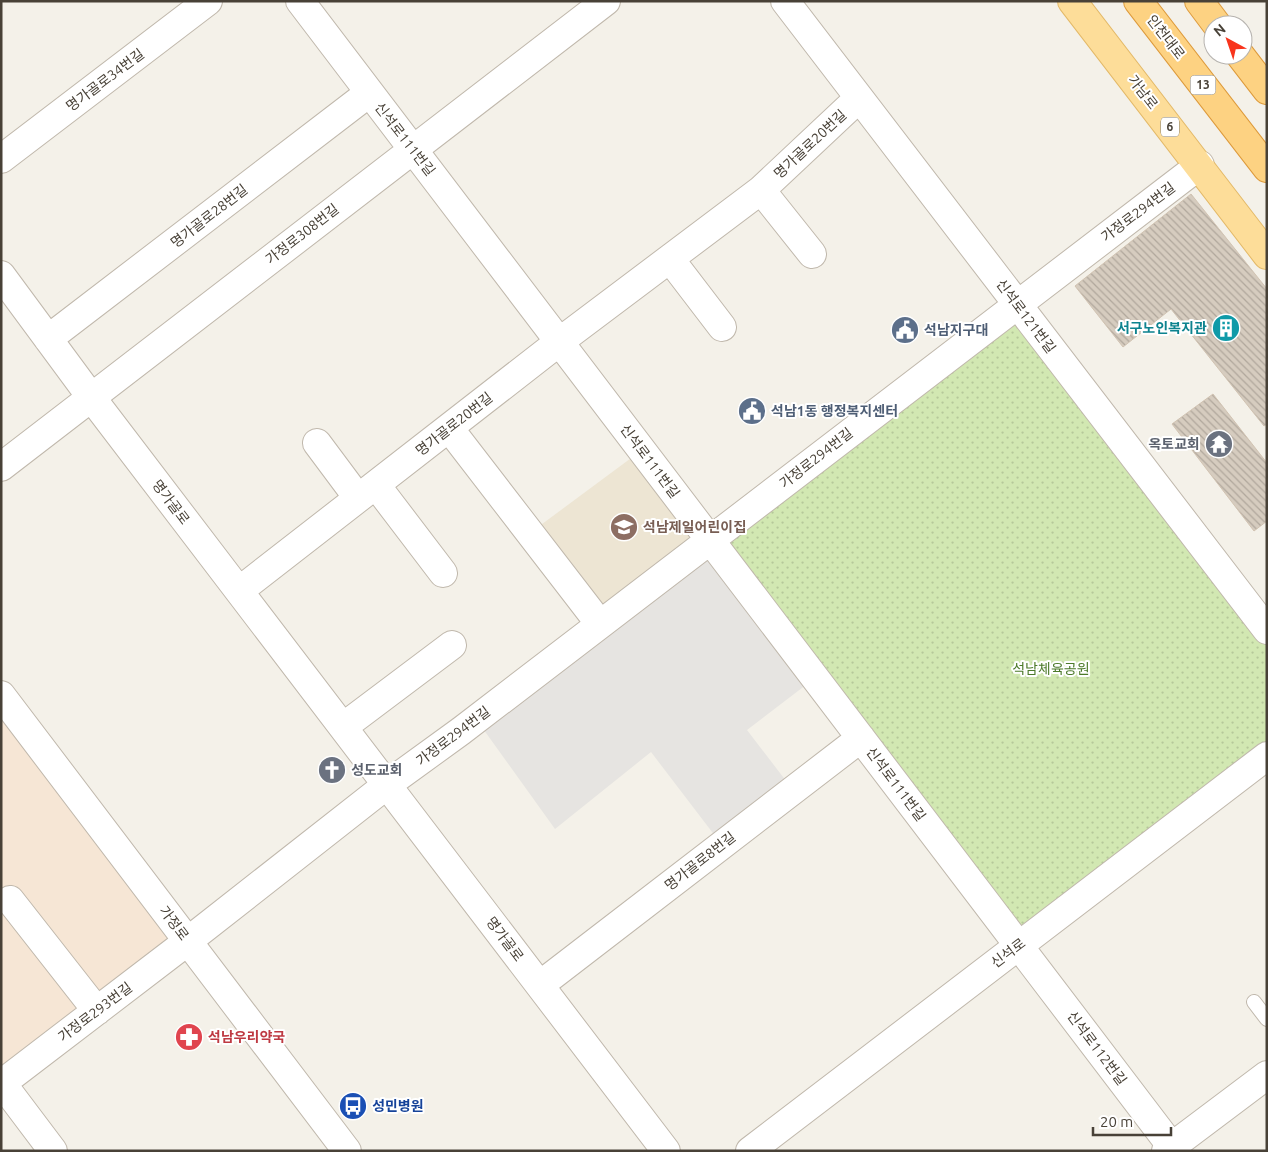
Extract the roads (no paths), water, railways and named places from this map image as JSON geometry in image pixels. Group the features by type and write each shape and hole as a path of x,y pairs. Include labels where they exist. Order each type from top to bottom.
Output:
{"highway":[{"name":"인천대로","path":"1138,1 1267,168"},
{"path":"1199,1 1210,15"},
{"path":"1248,65 1267,90"}],"main road":[{"name":"가남로","path":"1072,1 1200,165 1267,255"}],"street":[{"name":"명가골로34번길","path":"1,159 208,1"},
{"name":"신석로111번길","path":"300,1 1019,946"},
{"name":"신석로121번길","path":"785,1 1267,630"},
{"name":"가정로308번길","path":"1,467 604,2"},
{"name":"명가골로28번길","path":"48,339 369,92"},
{"name":"명가골로20번길","path":"239,591 559,342 761,190 859,98"},
{"name":"가정로294번길","path":"188,941 388,784 710,540 1016,303 1200,165"},
{"path":"761,190 812,254"},
{"path":"670,259 722,327"},
{"name":"명가골로","path":"1,275 239,591 666,1151"},
{"path":"449,428 600,624"},
{"path":"317,443 367,492 444,573"},
{"path":"343,727 452,645"},
{"name":"가정로","path":"1,695 347,1151"},
{"name":"명가골로8번길","path":"540,985 861,738"},
{"name":"신석로","path":"750,1151 1267,756"},
{"path":"10,900 97,1011"},
{"name":"가정로293번길","path":"1,1083 188,941"},
{"name":"신석로112번길","path":"1019,946 1171,1149"},
{"path":"1171,1149 1267,1074"},
{"path":"1,1083 53,1151"}],"lane":[{"path":"1254,1002 1267,1019"}],"place":[{"name":"서구노인복지관","path":"1226,328"},
{"name":"석남지구대","path":"905,330"},
{"name":"석남1동 행정복지센터","path":"752,411"},
{"name":"옥토교회","path":"1219,444"},
{"name":"석남제일어린이집","path":"624,527"},
{"name":"성도교회","path":"332,770"},
{"name":"석남우리약국","path":"189,1037"},
{"name":"성민병원","path":"353,1106"}],"park label":[{"name":"석남체육공원","path":"1051,669"}]}
